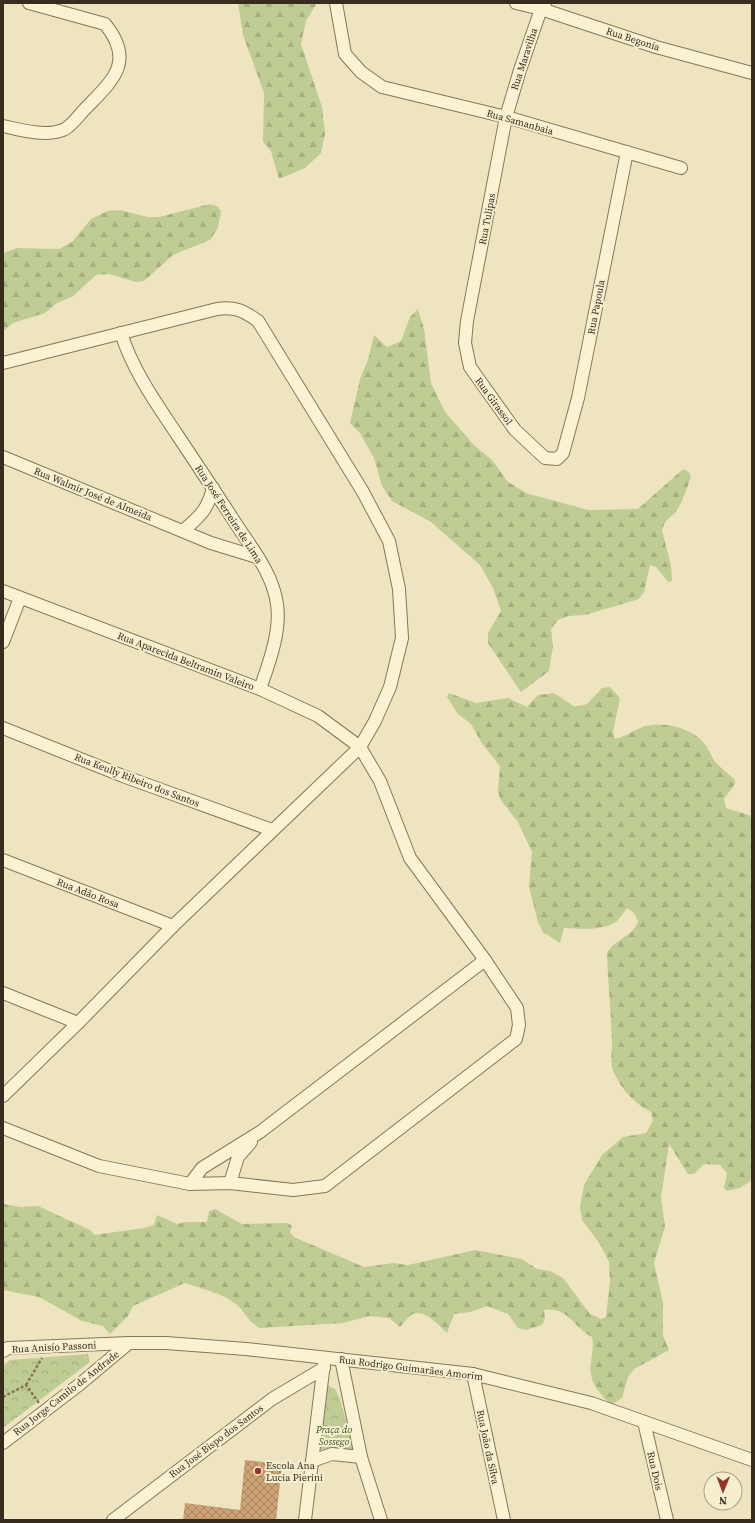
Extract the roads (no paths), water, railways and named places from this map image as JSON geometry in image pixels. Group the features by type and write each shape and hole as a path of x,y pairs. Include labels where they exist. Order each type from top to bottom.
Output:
{"street":[{"path":"3,126 24,131 52,133 65,130 109,84 117,70 120,55 119,44 105,24 29,3"},
{"name":"Rua Samanbaia","path":"336,3 346,54 361,72 382,87 506,117 681,168"},
{"name":"Rua Begonia","path":"516,3 543,6 656,47 752,73"},
{"name":"Rua Maravilha","path":"506,117 520,70 543,6"},
{"name":"Rua Tulipas","path":"467,321 506,117"},
{"name":"Rua Papoula","path":"557,459 563,453 578,398 627,152"},
{"path":"3,363 230,307 243,310 258,321 363,492 389,541 399,589 402,638 390,687 375,721 360,747 173,926 78,1023 3,1096"},
{"name":"Rua Girassol","path":"467,321 465,343 470,367 515,430 545,458 557,459"},
{"name":"Rua José Ferreira de Lima","path":"121,333 135,368 154,400 213,488 273,584 278,605 277,625 270,658 260,689"},
{"name":"Rua Walmir José de Almeida","path":"3,457 211,543 257,557"},
{"path":"183,531 202,514 208,505 213,488"},
{"name":"Rua Aparecida Beltramin Valeiro","path":"3,591 260,689 318,716 360,747"},
{"path":"3,642 20,598"},
{"name":"Rua Keully Ribeiro dos Santos","path":"3,728 123,776 272,830"},
{"path":"3,1128 99,1166 190,1184 230,1183 293,1190 325,1186 516,1039 519,1025 517,1008 485,960 410,858 380,781 360,747"},
{"name":"Rua Adão Rosa","path":"3,860 173,926"},
{"path":"190,1184 202,1168 260,1132 485,960"},
{"path":"3,993 78,1023"},
{"path":"230,1183 238,1157 260,1132"},
{"name":"Rua Anisío Passoni","path":"3,1351 8,1348 129,1343"},
{"name":"Rua Rodrigo Guimarães Amorim","path":"129,1343 166,1343 238,1349 324,1363 340,1360 473,1374 515,1383 591,1403 752,1460"},
{"name":"Rua Jorge Camilo de Andrade","path":"3,1442 80,1384 129,1343"},
{"path":"340,1360 361,1457 381,1520"},
{"path":"305,1520 324,1363"},
{"name":"Rua José Bispo dos Santos","path":"112,1520 272,1399 324,1363"},
{"name":"Rua João da Silva","path":"473,1374 504,1520"},
{"name":"Rua Dois","path":"644,1422 667,1520"},
{"path":"312,1461 332,1454 361,1457"}],"place":[{"name":"Escola Ana Lucia Pierini","path":"258,1471"}],"park label":[{"name":"Praça do Sossego","path":"334,1434"}]}
